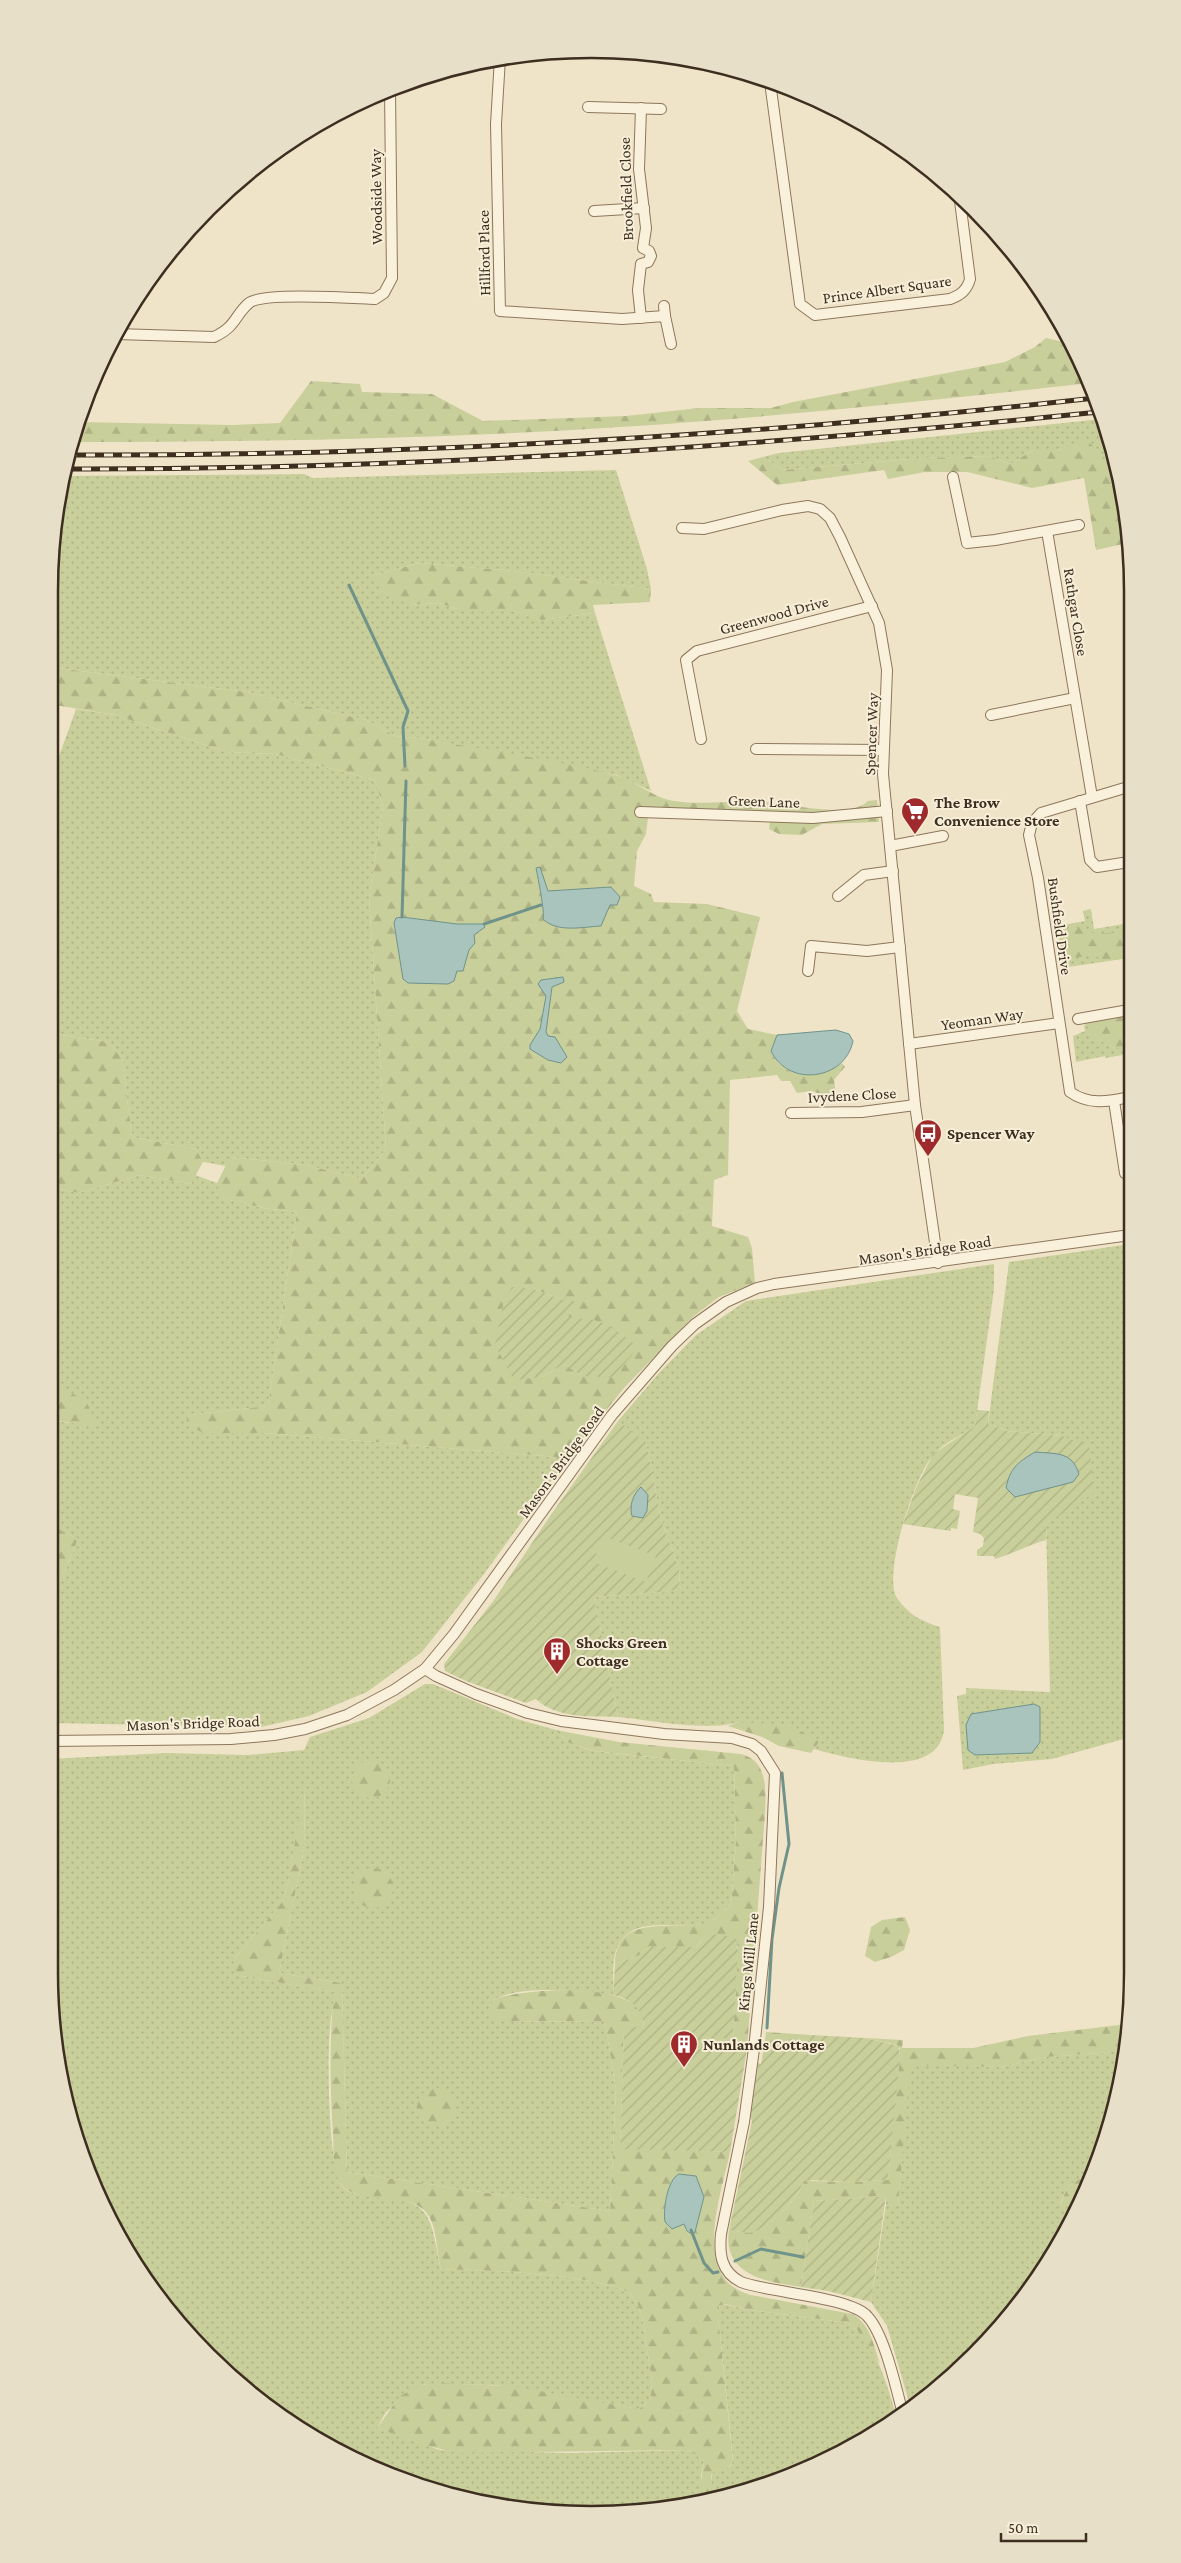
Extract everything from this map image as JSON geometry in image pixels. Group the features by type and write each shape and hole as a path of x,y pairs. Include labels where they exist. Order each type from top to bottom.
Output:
{"street":[{"name":"Hillford Place","path":"500,66 496,124 500,311 580,318 641,318 665,311 671,344"},
{"name":"Prince Albert Square","path":"771,89 800,304 807,311 815,315 950,298 961,293 968,287 970,279 961,208"},
{"name":"Woodside Way","path":"123,334 214,337 228,330 250,302 267,297 375,299 384,293 392,278 390,97"},
{"path":"588,107 661,109"},
{"name":"Brookfield Close","path":"640,108 639,169 646,228 643,248 649,251 651,256 648,262 641,264 638,290 641,318"},
{"path":"594,210 644,208"},
{"path":"953,476 967,543 1079,525"},
{"name":"Spencer Way","path":"682,528 704,529 782,510 808,506 820,509 830,518 872,606 885,647 888,697 882,750 890,846 915,1105 938,1263"},
{"name":"Rathgar Close","path":"1047,531 1092,797"},
{"name":"Greenwood Drive","path":"701,739 686,660 697,651 733,640 872,606"},
{"path":"991,715 1075,698"},
{"path":"756,749 882,750"},
{"name":"Bushfield Drive","path":"1124,788 1041,813 1032,823 1029,835 1038,878 1058,1023 1070,1092 1081,1100 1114,1101 1124,1098"},
{"path":"1080,801 1090,860 1097,867 1124,863"},
{"name":"Green Lane","path":"640,812 813,818 887,811"},
{"path":"890,846 943,836"},
{"path":"838,896 864,875 893,871"},
{"path":"808,971 811,946 867,951 900,947"},
{"path":"1078,1019 1124,1011"},
{"name":"Yeoman Way","path":"909,1044 1058,1023"},
{"path":"1114,1101 1124,1166"},
{"name":"Ivydene Close","path":"791,1113 862,1112 915,1105"},
{"name":"Mason's Bridge Road","path":"58,1741 231,1739 297,1731 347,1715 394,1690 425,1670 478,1603 612,1415 642,1378 695,1324 726,1302 757,1288 1124,1236"},
{"name":"Kings Mill Lane","path":"425,1670 476,1694 528,1713 561,1721 664,1734 732,1738 752,1744 766,1758 776,1773 769,1907 750,2084 721,2234 720,2256 727,2271 741,2282 850,2306 867,2315 881,2344 900,2406"}],"green space":[{"path":"1046,338 1062,342 1082,384 798,413 553,431 347,439 79,442 85,422 233,425 280,423 311,381 360,384 362,392 432,394 483,421 626,416 699,408 771,408 793,402 1005,362 1035,347"},
{"path":"1095,420 1111,478 1081,442 1058,450 1033,450 1011,464 988,456 922,458 783,470 763,457 779,453"},
{"path":"1081,441 1088,441 1107,461 1119,521 1121,544 1096,550 1084,478 1032,488 967,472 925,472 888,479 884,470 777,485 748,461 763,457 783,470 922,458 988,456 1011,464 1033,450 1058,450"},
{"path":"616,470 647,569 651,589 505,570 419,563 375,575 411,605 439,603 457,609 506,609 542,620 595,613 651,791 617,775 420,738 395,736 366,720 247,692 58,668 59,556 62,521 71,476 304,474 313,478"},
{"path":"419,563 505,570 651,589 650,602 593,605 595,613 542,620 505,609 457,609 439,603 411,605 381,593 375,575"},
{"path":"58,668 247,692 366,720 395,736 420,738 518,755 615,775 674,801 704,803 753,801 830,810 859,807 868,801 877,800 879,822 822,824 802,835 779,834 769,829 771,813 649,809 646,834 637,851 634,886 651,894 654,902 707,904 760,917 737,1011 748,1029 777,1035 771,1051 784,1068 802,1074 812,1074 822,1072 842,1063 845,1067 834,1080 836,1095 828,1097 812,1091 797,1093 790,1081 781,1081 777,1075 730,1080 728,1175 714,1180 712,1226 748,1237 752,1248 755,1283 719,1297 694,1316 624,1388 568,1458 264,1433 203,1433 185,1424 189,1415 268,1406 297,1212 263,1208 221,1198 217,1183 230,1157 306,1165 362,1179 386,1149 369,898 383,807 375,780 275,754 226,752 115,715 58,706","holes":["533,1289 563,1300 566,1316 579,1321 582,1376 564,1364 542,1377"]},
{"path":"76,709 115,715 226,752 275,754 375,780 383,807 369,898 386,1149 362,1179 306,1165 231,1157 226,1166 203,1162 196,1149 132,1137 122,1057 108,1042 58,1034 58,759"},
{"path":"1091,909 1094,929 1124,924 1124,959 1062,968 1058,926 1085,921 1083,911"},
{"path":"1080,927 1098,933 1124,932 1124,959 1104,961 1094,955 1063,959 1059,931"},
{"path":"1124,1016 1124,1048 1114,1048 1088,1034 1088,1021"},
{"path":"1088,1021 1089,1034 1114,1048 1124,1048 1124,1055 1105,1058 1105,1056 1076,1062 1073,1036 1085,1031 1084,1026"},
{"path":"58,1034 108,1042 122,1057 132,1137 196,1149 203,1162 191,1184 140,1175 78,1193 58,1189"},
{"path":"140,1175 191,1184 195,1175 217,1183 222,1198 263,1208 297,1212 268,1406 189,1415 186,1424 203,1433 264,1433 568,1458 484,1574 422,1652 367,1692 309,1716 261,1727 58,1723 58,1577 63,1577 78,1539 58,1529 58,1421 69,1423 58,1386 58,1189 78,1193"},
{"path":"1124,1245 1124,1739 1052,1759 993,1764 963,1770 957,1696 966,1694 966,1688 1050,1692 1046,1524 1065,1510 1062,1436 1007,1431 988,1424 1009,1262"},
{"path":"994,1264 994,1289 975,1426 938,1450 926,1465 910,1502 897,1548 894,1569 894,1586 897,1598 901,1604 916,1617 940,1627 944,1730 938,1746 926,1756 909,1761 868,1761 814,1749 819,1742 738,1722 726,1725 695,1726 618,1717 594,1597 665,1592 680,1587 679,1569 661,1519 646,1443 618,1421 659,1373 696,1335 746,1301"},
{"path":"512,1287 533,1289 563,1300 567,1296 576,1303 567,1316 575,1319 596,1321 613,1329 633,1343 633,1354 612,1378 582,1376 564,1364 542,1377 514,1380 495,1345 504,1301"},
{"path":"58,1386 86,1401 98,1426 58,1421"},
{"path":"977,1410 989,1411 988,1424 1007,1431 1062,1436 1089,1446 1094,1493 1046,1524 1046,1540 995,1559 994,1556 977,1556 977,1550 983,1546 984,1538 980,1534 973,1532 978,1498 955,1494 953,1509 960,1511 957,1529 951,1528 951,1531 903,1524 916,1488 933,1454 975,1426"},
{"path":"618,1421 646,1442 661,1519 679,1569 680,1588 665,1592 594,1597 618,1717 564,1713 544,1705 536,1699 526,1703 466,1681 445,1671 444,1664 494,1600 550,1516"},
{"path":"58,1529 78,1539 63,1577 58,1577"},
{"path":"603,1536 656,1556 646,1582 593,1562"},
{"path":"425,1684 433,1684 517,1719 556,1730 569,1743 593,1751 734,1766 736,1842 731,1904 717,1917 707,1923 646,1926 625,1936 618,1946 614,1957 613,1995 535,1990 505,1995 493,2000 500,2021 605,2022 616,2090 610,2211 347,2172 342,1983 279,1973 304,1849 305,1787 283,1901 235,1958 241,1976 335,1992 329,2041 329,2099 335,2162 338,2178 343,2187 349,2192 356,2194 392,2197 407,2201 418,2207 426,2214 431,2224 441,2270 481,2270 541,2274 598,2282 619,2288 631,2295 641,2313 652,2389 649,2401 639,2409 496,2385 427,2384 421,2385 386,2412 377,2428 440,2450 569,2453 689,2450 704,2461 701,2476 703,2493 660,2501 590,2506 521,2501 453,2487 419,2477 355,2451 294,2416 266,2395 239,2373 190,2324 147,2269 112,2208 98,2176 76,2110 62,2042 58,1972 58,1759 167,1753 248,1755 304,1750 310,1737 369,1718"},
{"path":"738,1722 791,1725 819,1742 811,1753 779,1746 762,1737 728,1726"},
{"path":"556,1730 619,1742 741,1754 750,1757 761,1770 765,1786 765,1813 747,2049 721,2047 709,2038 733,2038 738,1946 703,1939 696,1947 649,1947 638,1956 615,1964 618,1948 625,1937 636,1930 649,1927 693,1925 710,1922 731,1904 736,1842 734,1766 594,1751 569,1743"},
{"path":"371,1760 384,1766 390,1779 384,1792 371,1798 358,1792 352,1779 358,1766"},
{"path":"305,1783 304,1849 279,1973 342,1983 347,2172 610,2211 616,2090 605,2022 500,2021 492,2015 491,2007 493,2000 497,1998 529,1992 571,1990 612,1995 628,2001 639,2009 644,2027 624,2028 620,2148 730,2152 714,2234 715,2254 721,2272 732,2286 751,2295 852,2314 867,2329 880,2364 857,2330 848,2323 750,2310 725,2304 719,2306 718,2315 733,2462 727,2469 713,2470 711,2477 713,2491 703,2493 701,2481 704,2461 689,2450 457,2453 424,2445 377,2428 400,2396 421,2385 434,2383 511,2386 639,2409 649,2401 652,2389 644,2328 639,2307 631,2295 619,2288 598,2282 541,2274 481,2270 441,2270 436,2236 430,2218 422,2209 412,2203 399,2200 360,2195 349,2191 341,2184 336,2173 334,2161 331,2100 334,1992 241,1976 232,1967 235,1958 283,1901 288,1883","holes":["679,2174 696,2176 704,2197 695,2232 692,2234 687,2231 684,2224 672,2229 665,2222 665,2203 669,2189 671,2183"]},
{"path":"373,1868 387,1874 393,1888 387,1902 373,1908 359,1902 353,1888 359,1874"},
{"path":"905,1917 910,1930 904,1950 875,1962 865,1956 871,1927 882,1920"},
{"path":"712,1934 734,1937 737,1942 738,1952 733,2038 709,2038 721,2047 747,2049 730,2152 620,2149 624,2027 644,2027 641,2015 634,2005 619,1996 613,1995 615,1964 638,1956 649,1947 696,1947 706,1936"},
{"path":"1120,2025 1117,2052 1047,2057 1000,2067 910,2065 898,2206 886,2204 886,2196 814,2201 801,2287 761,2279 749,2274 732,2257 729,2245 729,2230 750,2232 763,2228 791,2203 801,2188 803,2182 779,2133 811,2181 851,2182 888,2180 900,2048 897,2045 866,2038 903,2040 902,2048 973,2048 1028,2036"},
{"path":"766,2032 811,2035 811,2041 765,2040"},
{"path":"811,2035 866,2038 899,2046 900,2058 888,2180 851,2182 808,2180 803,2182 790,2203 767,2225 750,2233 729,2230 752,2121 750,2116 758,2063 761,2064 765,2040 810,2041"},
{"path":"1117,2052 1105,2110 1083,2176 1068,2186 1060,2204 1070,2205 1069,2208 1034,2269 1013,2297 967,2349 942,2373 908,2400 887,2326 871,2302 886,2204 898,2205 909,2064 1000,2067 1047,2057"},
{"path":"436,2088 443,2089 449,2094 454,2100 454,2114 449,2120 443,2125 436,2126 429,2125 423,2120 418,2114 417,2107 418,2100 423,2094 429,2089"},
{"path":"1082,2178 1070,2206 1060,2205 1068,2186"},
{"path":"886,2196 871,2302 828,2291 801,2287 814,2201"},
{"path":"723,2304 750,2310 848,2323 858,2332 874,2353 885,2379 895,2410 826,2451 762,2477 713,2491 711,2481 713,2470 728,2468 733,2459 718,2308"},
{"path":"470,2488 476,2492 464,2490"}],"water":[{"path":"540,867 548,891 611,887 620,897 617,905 610,905 601,926 562,928 555,926 543,919 536,868"},
{"path":"402,917 457,924 484,924 485,927 474,935 475,943 469,950 463,971 457,971 454,981 448,984 408,983 403,979 394,923 396,918"},
{"path":"563,977 564,982 552,987 546,1032 548,1036 555,1037 567,1057 561,1063 548,1060 530,1049 530,1045 540,1029 546,996 538,984 541,980"},
{"path":"836,1030 849,1034 853,1041 848,1054 839,1064 828,1071 816,1074 803,1074 790,1071 779,1063 771,1051 777,1035"},
{"path":"1035,1452 1068,1457 1079,1474 1073,1482 1015,1497 1006,1488 1012,1470"},
{"path":"641,1487 648,1495 647,1511 643,1518 632,1516 631,1512 632,1500"},
{"path":"1034,1704 1040,1707 1040,1742 1032,1753 975,1755 968,1750 966,1725 971,1714"},
{"path":"679,2174 696,2176 704,2197 695,2232 692,2234 687,2231 684,2224 672,2229 665,2222 665,2203 671,2182"}],"waterway":[{"path":"349,585 408,711 403,727 405,766"},
{"path":"402,917 406,781"},
{"path":"484,924 541,905"},
{"path":"767,2028 772,1939 779,1888 789,1844 782,1773"},
{"path":"691,2230 704,2263 713,2273 718,2272"},
{"path":"735,2261 761,2249 803,2257"}],"railway":[{"path":"76,455 325,452 582,441 839,423 1087,399"},
{"path":"72,469 323,465 453,461 582,454 841,436 1093,413"}],"place":[{"name":"The Brow Convenience Store","path":"915,835"},
{"name":"Spencer Way","path":"928,1157"},
{"name":"Shocks Green Cottage","path":"557,1675"},
{"name":"Nunlands Cottage","path":"684,2068"}]}
